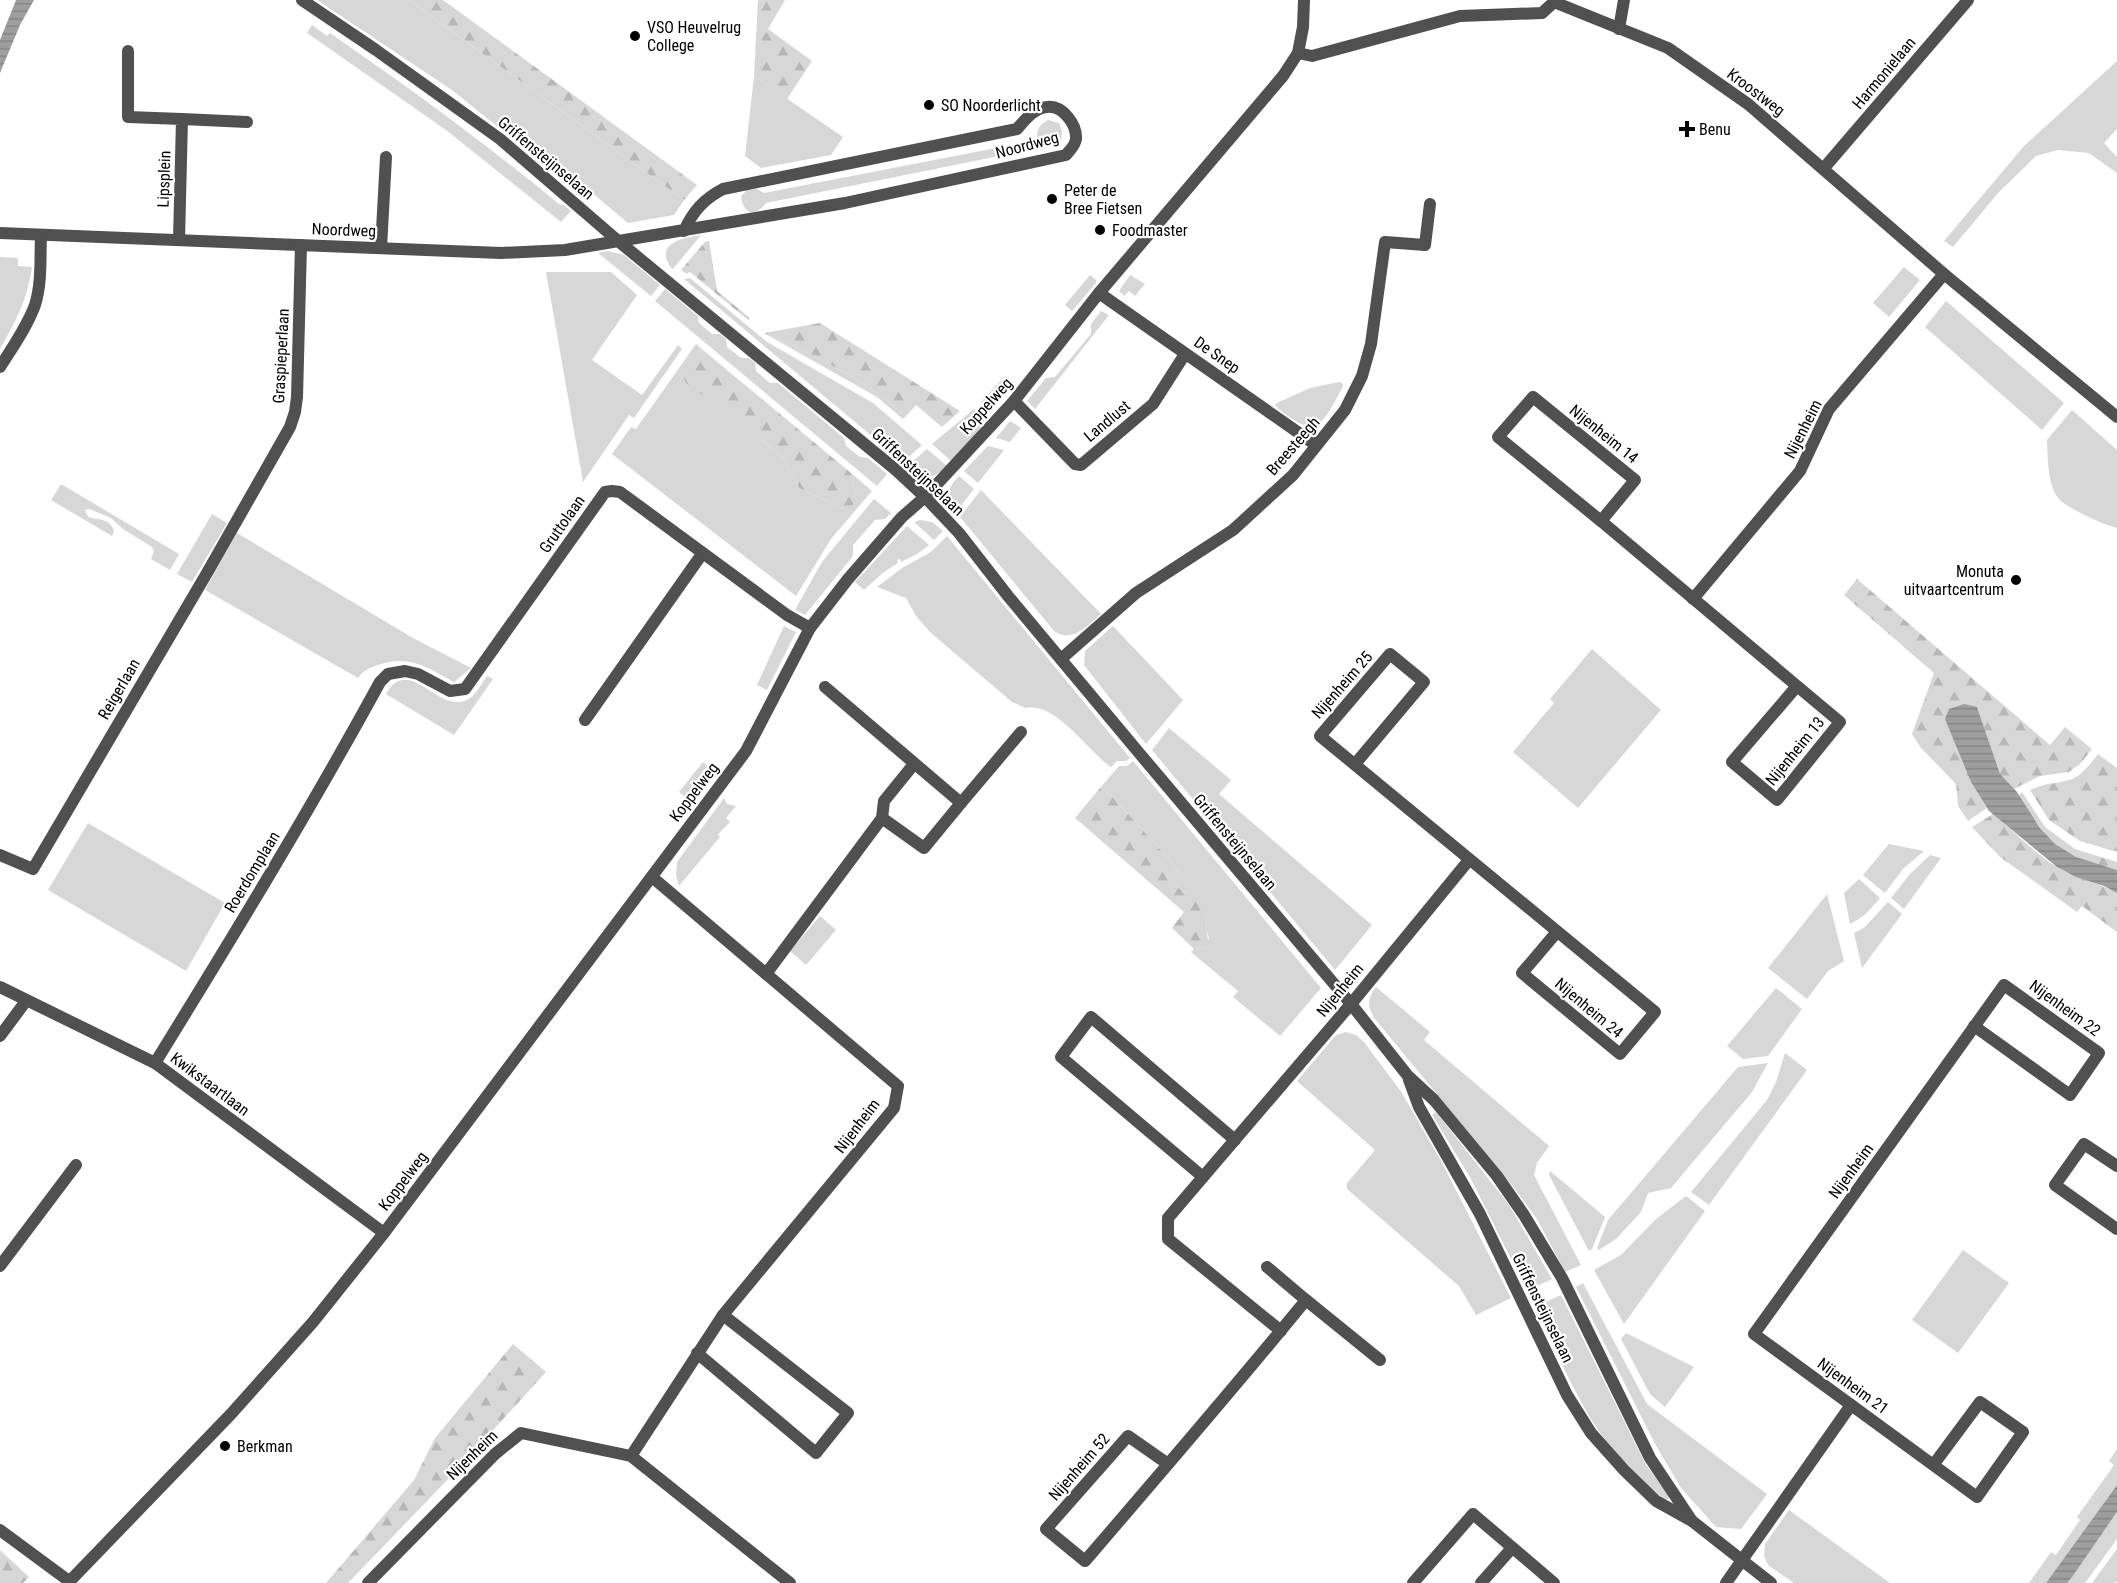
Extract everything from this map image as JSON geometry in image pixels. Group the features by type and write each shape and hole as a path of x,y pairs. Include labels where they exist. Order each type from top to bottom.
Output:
{"street":[{"name":"Griffensteijnselaan","path":"302,0 500,139 617,240 887,463 926,497 959,533 1008,596 1351,1004 1408,1076 1434,1100 1497,1176 1524,1215 1562,1278 1650,1458 1692,1521"},
{"name":"Koppelweg","path":"68,1582 231,1414 313,1322 384,1233 746,751 810,628 858,566 894,525 926,497 1014,401 1099,293 1283,76 1298,53 1303,27 1304,0"},
{"path":"1619,29 1624,0"},
{"name":"Harmonielaan","path":"1824,168 1968,0"},
{"name":"Kroostweg","path":"1298,53 1312,56 1460,16 1542,13 1554,2 1668,48 1748,104 1944,274 2117,417"},
{"path":"128,51 128,117 247,122"},
{"name":"Noordweg","path":"0,232 501,253 565,250 617,240 684,231 845,203 1066,155 1074,145 1076,137 1068,116 1054,108 1046,107 1030,114 1017,129 723,189 707,197 692,215 684,231"},
{"name":"Lipsplein","path":"179,240 182,119"},
{"path":"381,248 386,157"},
{"name":"Breesteegh","path":"1061,658 1136,593 1233,530 1293,475 1345,410 1362,376 1371,344 1385,242 1425,245 1430,204"},
{"path":"0,368 35,304 39,279 41,235"},
{"name":"Graspieperlaan","path":"234,525 279,446 295,412 301,245"},
{"name":"Nijenheim","path":"1693,599 1800,471 1829,409 1944,274"},
{"name":"De Snep","path":"1099,293 1316,445"},
{"name":"Landlust","path":"1014,401 1075,464 1081,465 1153,404 1185,354"},
{"name":"Nijenheim 14","path":"1533,397 1635,480 1601,522 1498,437 1533,397"},
{"name":"Gruttolaan","path":"373,695 380,682 388,674 405,671 418,674 450,691 465,689 605,492 612,490 620,492 787,615 810,628"},
{"path":"1601,522 1797,686"},
{"name":"Reigerlaan","path":"0,855 33,869 234,525"},
{"path":"585,720 702,554"},
{"name":"Nijenheim 25","path":"1355,764 1424,682 1390,654 1320,735 1469,860"},
{"name":"Nijenheim 13","path":"1797,686 1840,722 1777,800 1732,762 1797,686"},
{"path":"825,687 960,803"},
{"name":"Roerdomplaan","path":"155,1063 334,766 373,695"},
{"path":"882,818 924,848 1021,732"},
{"path":"766,974 882,818 884,801 914,764"},
{"name":"Nijenheim","path":"1281,1331 1168,1239 1168,1218 1351,1004 1469,860"},
{"name":"Nijenheim 24","path":"1469,860 1654,1012 1620,1054 1522,973 1556,933"},
{"name":"Nijenheim","path":"632,1456 723,1315 894,1108 898,1086 652,877"},
{"name":"Nijenheim 22","path":"2004,985 2099,1053 2070,1095 1974,1026 2004,985"},
{"name":"Kwikstaartlaan","path":"0,987 155,1063 384,1233"},
{"path":"0,1036 26,1001"},
{"path":"1203,1177 1061,1057 1092,1017 1235,1140"},
{"name":"Nijenheim","path":"1754,1334 1974,1026"},
{"name":"Griffensteijnselaan","path":"1408,1076 1419,1107 1480,1214 1573,1404 1591,1433 1656,1501 1692,1521 1771,1583"},
{"path":"2117,1166 2084,1143 2055,1185 2117,1229"},
{"path":"0,1266 76,1165"},
{"path":"1268,1267 1380,1360"},
{"path":"1168,1464 1306,1300"},
{"path":"697,1353 816,1453 848,1413 723,1315"},
{"name":"Nijenheim 21","path":"1754,1334 1977,1497 2024,1432 1980,1402 1934,1464"},
{"path":"1726,1583 1851,1405"},
{"name":"Nijenheim","path":"368,1583 495,1454 521,1433 632,1456 790,1583"},
{"name":"Nijenheim 52","path":"1128,1436 1168,1464 1085,1561 1046,1529 1128,1436"},
{"path":"1413,1583 1473,1514 1554,1583"},
{"path":"0,1530 68,1582"},
{"path":"1481,1583 1512,1548"}],"green space":[{"path":"317,0 409,0 684,200 674,215 628,223 591,192 585,197 452,90"},
{"path":"409,0 443,0 697,185 684,200"},
{"path":"758,0 785,0 768,29 812,61 787,99 754,76"},
{"path":"312,25 327,36 330,33 388,74 571,211 561,222 446,130 307,33"},
{"path":"2117,61 2117,129 2104,143 2117,157 2117,173 2089,153 2058,150 2036,156 1999,192 1953,247 1944,241 2024,146"},
{"path":"754,76 843,137 831,155 761,168 745,156"},
{"path":"1048,120 1059,123 1062,131 1061,140 1054,145 766,203 754,212 747,210 742,202 741,196 747,190 757,189 764,193 1037,140 1039,128"},
{"path":"701,235 673,269 671,268 666,253 668,247 679,240"},
{"path":"709,241 717,291 750,318 748,320 690,272 687,274 681,270 705,242"},
{"path":"608,251 624,255 660,285 651,296 598,253"},
{"path":"0,257 18,258 18,266 32,267 20,310 0,349"},
{"path":"1904,267 1920,280 1889,317 1873,303"},
{"path":"546,272 611,272 637,295 592,360 642,395 678,345 682,349 634,418 629,415 583,482"},
{"path":"1090,275 1096,283 1072,311 1065,305"},
{"path":"1130,275 1145,284 1135,296 1129,291 1124,296 1119,291"},
{"path":"690,278 767,342 873,403 922,445 903,462 684,279"},
{"path":"665,289 698,316 699,323 712,334 720,334 726,339 727,347 741,358 749,358 755,363 756,371 770,383 778,383 844,438 846,446 860,457 868,458 887,474 877,486 655,301"},
{"path":"1946,301 2064,403 2042,430 1925,327"},
{"path":"1101,311 1109,315 1035,409 1027,401 1046,378 1055,377 1091,334 1091,324"},
{"path":"820,323 960,411 942,427 916,405 906,416 874,391 839,369 764,333"},
{"path":"764,333 839,369 874,391 906,416 903,419 877,397"},
{"path":"696,344 703,350 699,352 762,440 784,459 799,488 845,509 856,496 851,473 872,491 831,539 796,596 612,454 631,427 636,429"},
{"path":"703,350 851,473 856,496 854,504 845,509 799,488 784,459 686,383 684,368 694,356"},
{"path":"1005,376 1012,385 988,408 985,408 981,402"},
{"path":"1339,382 1343,387 1329,411 1324,418 1312,426 1294,420 1275,405 1310,388"},
{"path":"974,409 984,422 972,440 951,461 932,444"},
{"path":"2072,410 2117,450 2117,528 2070,507 2059,499 2052,486 2047,440"},
{"path":"1010,421 1021,428 1010,442 996,438"},
{"path":"988,446 1004,450 978,483 964,471"},
{"path":"927,449 947,466 932,476 918,474 908,466"},
{"path":"959,476 974,489 956,512 950,503 948,494"},
{"path":"61,484 179,554 170,570 151,559 154,551 152,547 123,529 111,518 89,509 85,510 88,517 110,524 114,531 112,536 51,500"},
{"path":"981,490 1101,614 1085,628 1067,635 1054,631 960,517"},
{"path":"874,499 891,513 885,519 875,520 853,545 853,556 805,615 795,610 822,562"},
{"path":"212,514 227,523 192,582 177,574"},
{"path":"920,520 932,522 943,531 934,540 914,522"},
{"path":"907,526 929,545 901,562 900,559 897,560 898,563 864,590 855,582"},
{"path":"237,533 413,638 471,668 454,682 418,664 399,661 372,667 358,678 205,590"},
{"path":"947,536 1130,758 1126,761 1117,761 1111,767 1059,719 1036,708 1025,708 1012,702 931,633 916,616 906,598 877,587 902,568 931,552"},
{"path":"1857,579 2050,745 2065,727 2092,749 2080,764 2069,772 2040,776 2014,789 2000,775 1977,707 1971,782 1987,808 1968,821 1958,806 1956,784 1921,748 1912,734 1934,673 1844,595"},
{"path":"784,626 796,632 767,690 757,685"},
{"path":"1113,626 1183,700 1146,744 1084,665 1085,651"},
{"path":"1592,649 1661,710 1578,808 1513,752 1554,703 1550,699"},
{"path":"487,676 493,679 454,735 386,694 395,683 405,680 415,682 448,700 459,702 473,696"},
{"path":"1169,728 1231,780 1219,794 1372,925 1335,970 1152,750"},
{"path":"2098,754 2117,768 2117,852 2080,841 2049,820 2030,790 2077,776"},
{"path":"1133,761 1321,988 1280,1036 1233,997 1238,991 1191,952 1194,949 1204,948 1209,938 1206,929 1207,914 1188,894 1176,886 1179,872 1167,857 1112,796 1100,788 1119,766 1127,766"},
{"path":"703,762 715,772 692,802 679,792"},
{"path":"1100,788 1112,796 1179,872 1176,886 1200,902 1207,914 1206,929 1209,944 1204,948 1194,949 1172,928 1184,912 1075,818"},
{"path":"2022,792 2045,827 2075,849 2117,862 2117,870 2081,859 2057,846 2030,813 2019,795"},
{"path":"724,798 727,804 736,806 726,818 730,822 718,834 720,837 679,886 676,875 677,862"},
{"path":"1993,814 2032,849 2057,867 2117,893 2117,932 2082,906 2077,912 2000,857 1972,827"},
{"path":"88,823 225,903 186,971 48,890"},
{"path":"1889,844 1924,851 1903,869 1885,893 1863,875"},
{"path":"1930,855 1941,858 1904,909 1891,898 1909,875"},
{"path":"1859,879 1880,898 1866,913 1850,924 1844,893"},
{"path":"1827,894 1844,961 1828,971 1807,999 1768,968"},
{"path":"1888,902 1902,914 1862,968 1854,933 1865,927"},
{"path":"820,916 836,930 806,965 790,951"},
{"path":"1376,987 1430,1032 1424,1040 1549,1146 1537,1163 1534,1175 1581,1265 1565,1272 1537,1219 1511,1184 1375,1019 1369,1003"},
{"path":"1776,988 1802,1009 1768,1056 1743,1059 1727,1046"},
{"path":"1346,1032 1356,1035 1364,1042 1402,1093 1441,1161 1511,1298 1476,1315 1459,1286 1347,1189 1347,1183 1375,1150 1297,1081 1336,1035"},
{"path":"1785,1053 1807,1070 1709,1205 1691,1192 1767,1100 1776,1082"},
{"path":"1768,1063 1752,1092 1671,1188 1648,1193 1641,1212 1616,1239 1599,1250 1597,1248 1608,1220 1738,1067"},
{"path":"1436,1112 1509,1205 1552,1279 1527,1291 1470,1177 1432,1115"},
{"path":"1550,1171 1605,1217 1592,1249 1589,1251 1549,1175"},
{"path":"1686,1196 1705,1211 1624,1324 1594,1270 1621,1255 1656,1219"},
{"path":"1963,1250 2009,1283 1958,1353 1912,1320"},
{"path":"1583,1283 1647,1404 1767,1494 1741,1529 1716,1527 1681,1488 1654,1442 1576,1287"},
{"path":"1561,1295 1646,1465 1670,1497 1666,1501 1635,1473 1607,1442 1577,1394 1535,1307"},
{"path":"1626,1333 1694,1367 1665,1407 1650,1394 1621,1339"},
{"path":"513,1344 546,1372 454,1473 348,1583 326,1583 414,1480 435,1438"},
{"path":"2117,1449 2117,1485 2046,1583 2029,1583 2051,1552 2056,1555 2080,1520 2077,1517 2114,1465 2109,1461"},
{"path":"1789,1510 1890,1583 1794,1583 1768,1565 1764,1556 1765,1544"},
{"path":"2117,1512 2117,1539 2085,1583 2067,1583"},
{"path":"2117,1549 2117,1581 2115,1583 2092,1583"},
{"path":"0,1550 29,1577 23,1583 0,1583"}],"shaded area":[{"path":"16,0 34,0 20,25 0,73 0,40"},
{"path":"1964,704 1977,707 2000,774 2017,792 2040,828 2055,844 2076,857 2117,870 2117,893 2057,867 1989,811 1971,782 1945,719 1949,709"},
{"path":"2117,1485 2117,1512 2072,1577 2067,1583 2046,1583"}],"place":[{"name":"VSO Heuvelrug College","path":"635,36"},
{"name":"SO Noorderlicht","path":"929,105"},
{"name":"Benu","path":"1687,129"},
{"name":"Peter de Bree Fietsen","path":"1052,199"},
{"name":"Foodmaster","path":"1100,230"},
{"name":"Monuta uitvaartcentrum","path":"2016,580"},
{"name":"Berkman","path":"225,1446"}]}
